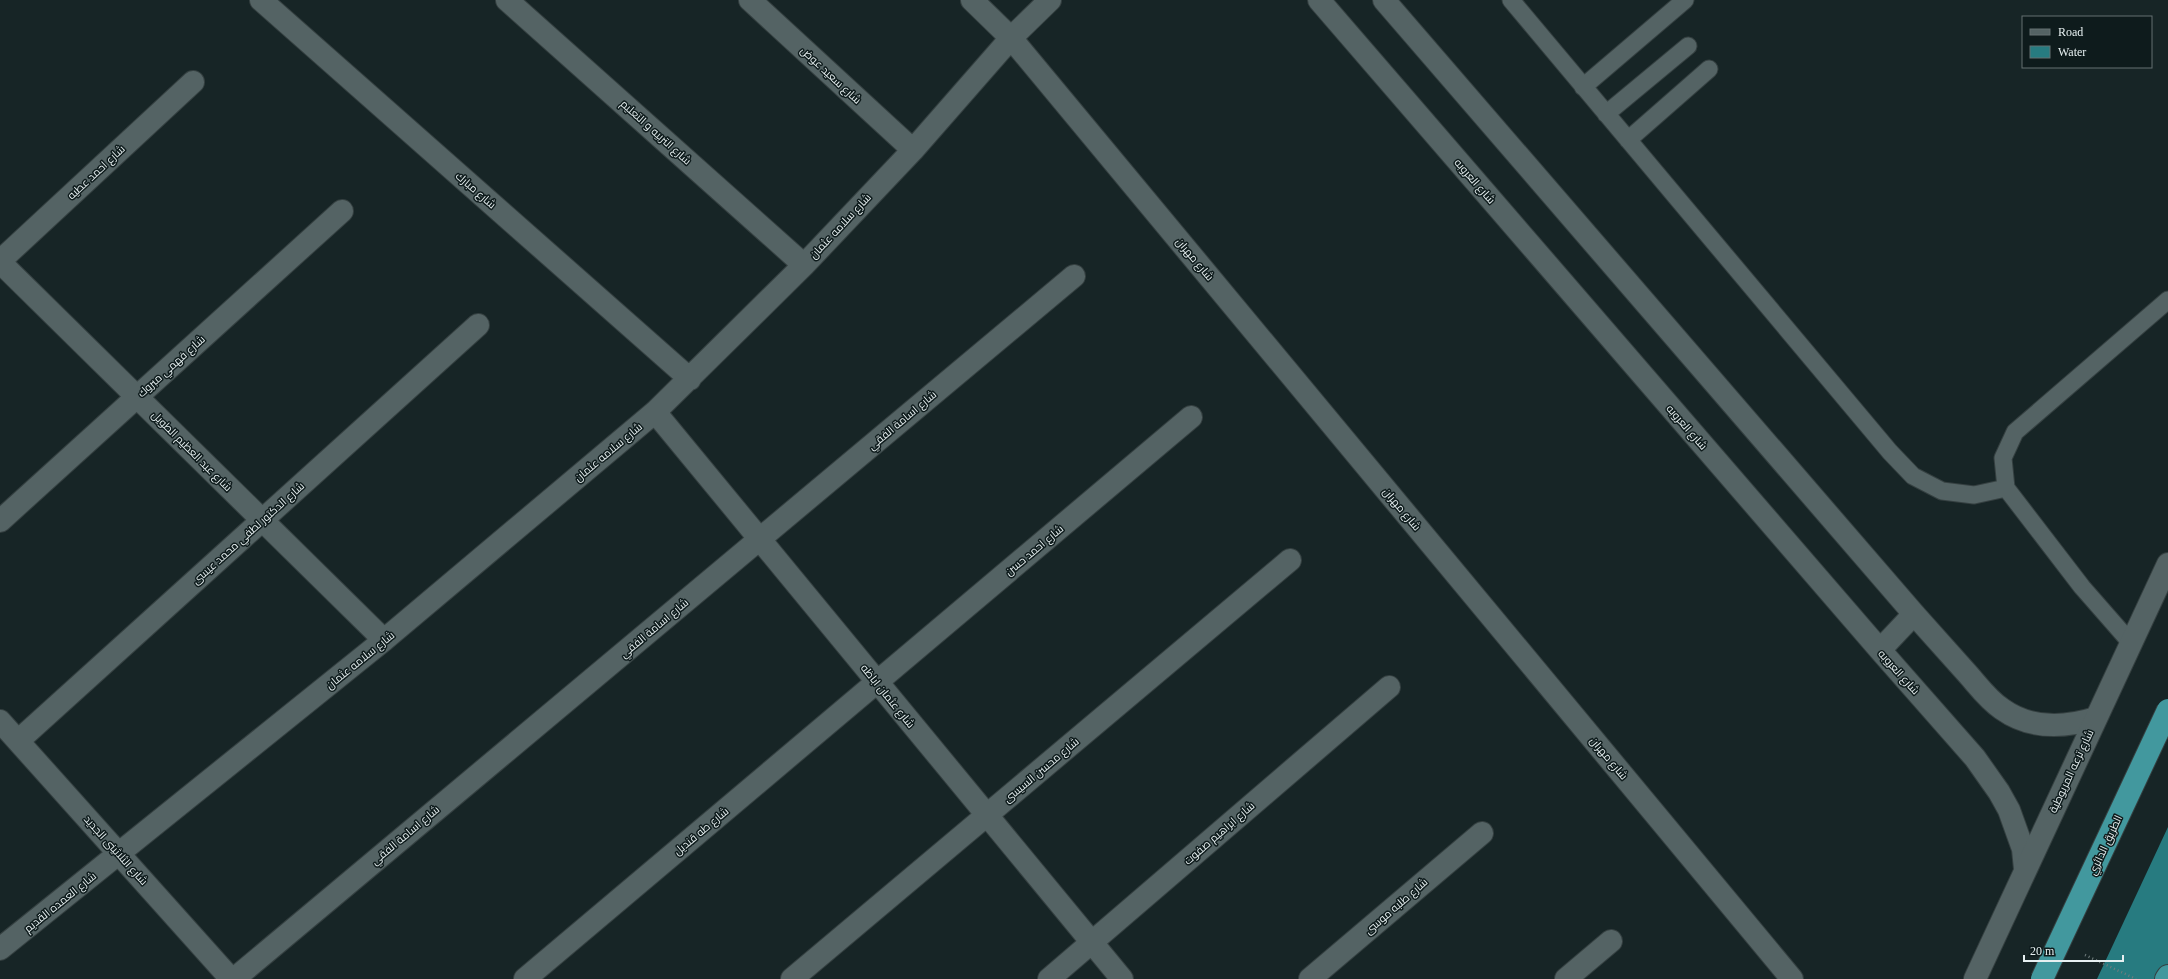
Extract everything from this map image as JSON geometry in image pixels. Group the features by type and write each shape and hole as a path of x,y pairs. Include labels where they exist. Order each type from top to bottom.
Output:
{"highway":[{"name":"الطريق الدائري","path":"2042,979 2168,710"}],"street":[{"name":"شارع مبارك","path":"261,0 690,379"},
{"name":"شارع التربيه و التعليم","path":"507,0 804,265"},
{"name":"شارع سعيد عوض","path":"750,0 913,150"},
{"name":"شارع مهران","path":"972,0 1011,38 1792,979"},
{"name":"شارع سلامه عثمان","path":"119,854 384,640 655,412 804,265 913,150 1011,38 1050,0"},
{"name":"شارع العروبه","path":"1319,0 1975,758 2000,792 2017,830 2023,849 2025,869"},
{"path":"1384,0 1914,614 1987,696 2002,709 2019,718 2044,725 2077,724 2096,718"},
{"name":"شارع احمد عطيه","path":"0,262 193,82"},
{"name":"شارع فهمي مبروك","path":"0,521 342,211"},
{"name":"شارع عبد العظيم الطويل","path":"0,262 384,640"},
{"name":"شارع اسامة الفقي","path":"232,979 1074,276"},
{"name":"شارع الدكتور لطفي محمد عيسى","path":"18,741 478,325"},
{"name":"شارع عثمان اباظه","path":"655,412 1122,979"},
{"name":"شارع احمد حسن","path":"878,683 1190,417"},
{"name":"شارع محسن السيسى","path":"792,979 1290,560"},
{"name":"شارع ترعه المريوطية","path":"1975,979 2168,564"},
{"path":"1880,650 1914,614"},
{"name":"شارع طه قنديل","path":"525,979 878,683"},
{"name":"شارع ابراهيم صفوت","path":"1049,979 1389,687"},
{"name":"شارع الثلاثينى الجديد","path":"0,721 232,979"},
{"name":"شارع طلبه موسى","path":"1310,979 1482,833"},
{"name":"شارع العمده القديم","path":"1,946 119,854"},
{"path":"1566,979 1611,941"}],"lane":[{"path":"1511,0 1885,446 1913,476 1942,491 1974,495 2006,488"},
{"path":"1583,86 1685,0"},
{"path":"1606,114 1688,46"},
{"path":"1628,140 1709,69"},
{"path":"2131,642 2082,587 2006,488 2003,458 2014,432 2168,300"}],"water":[{"path":"2168,827 2168,979 2097,979"}]}
